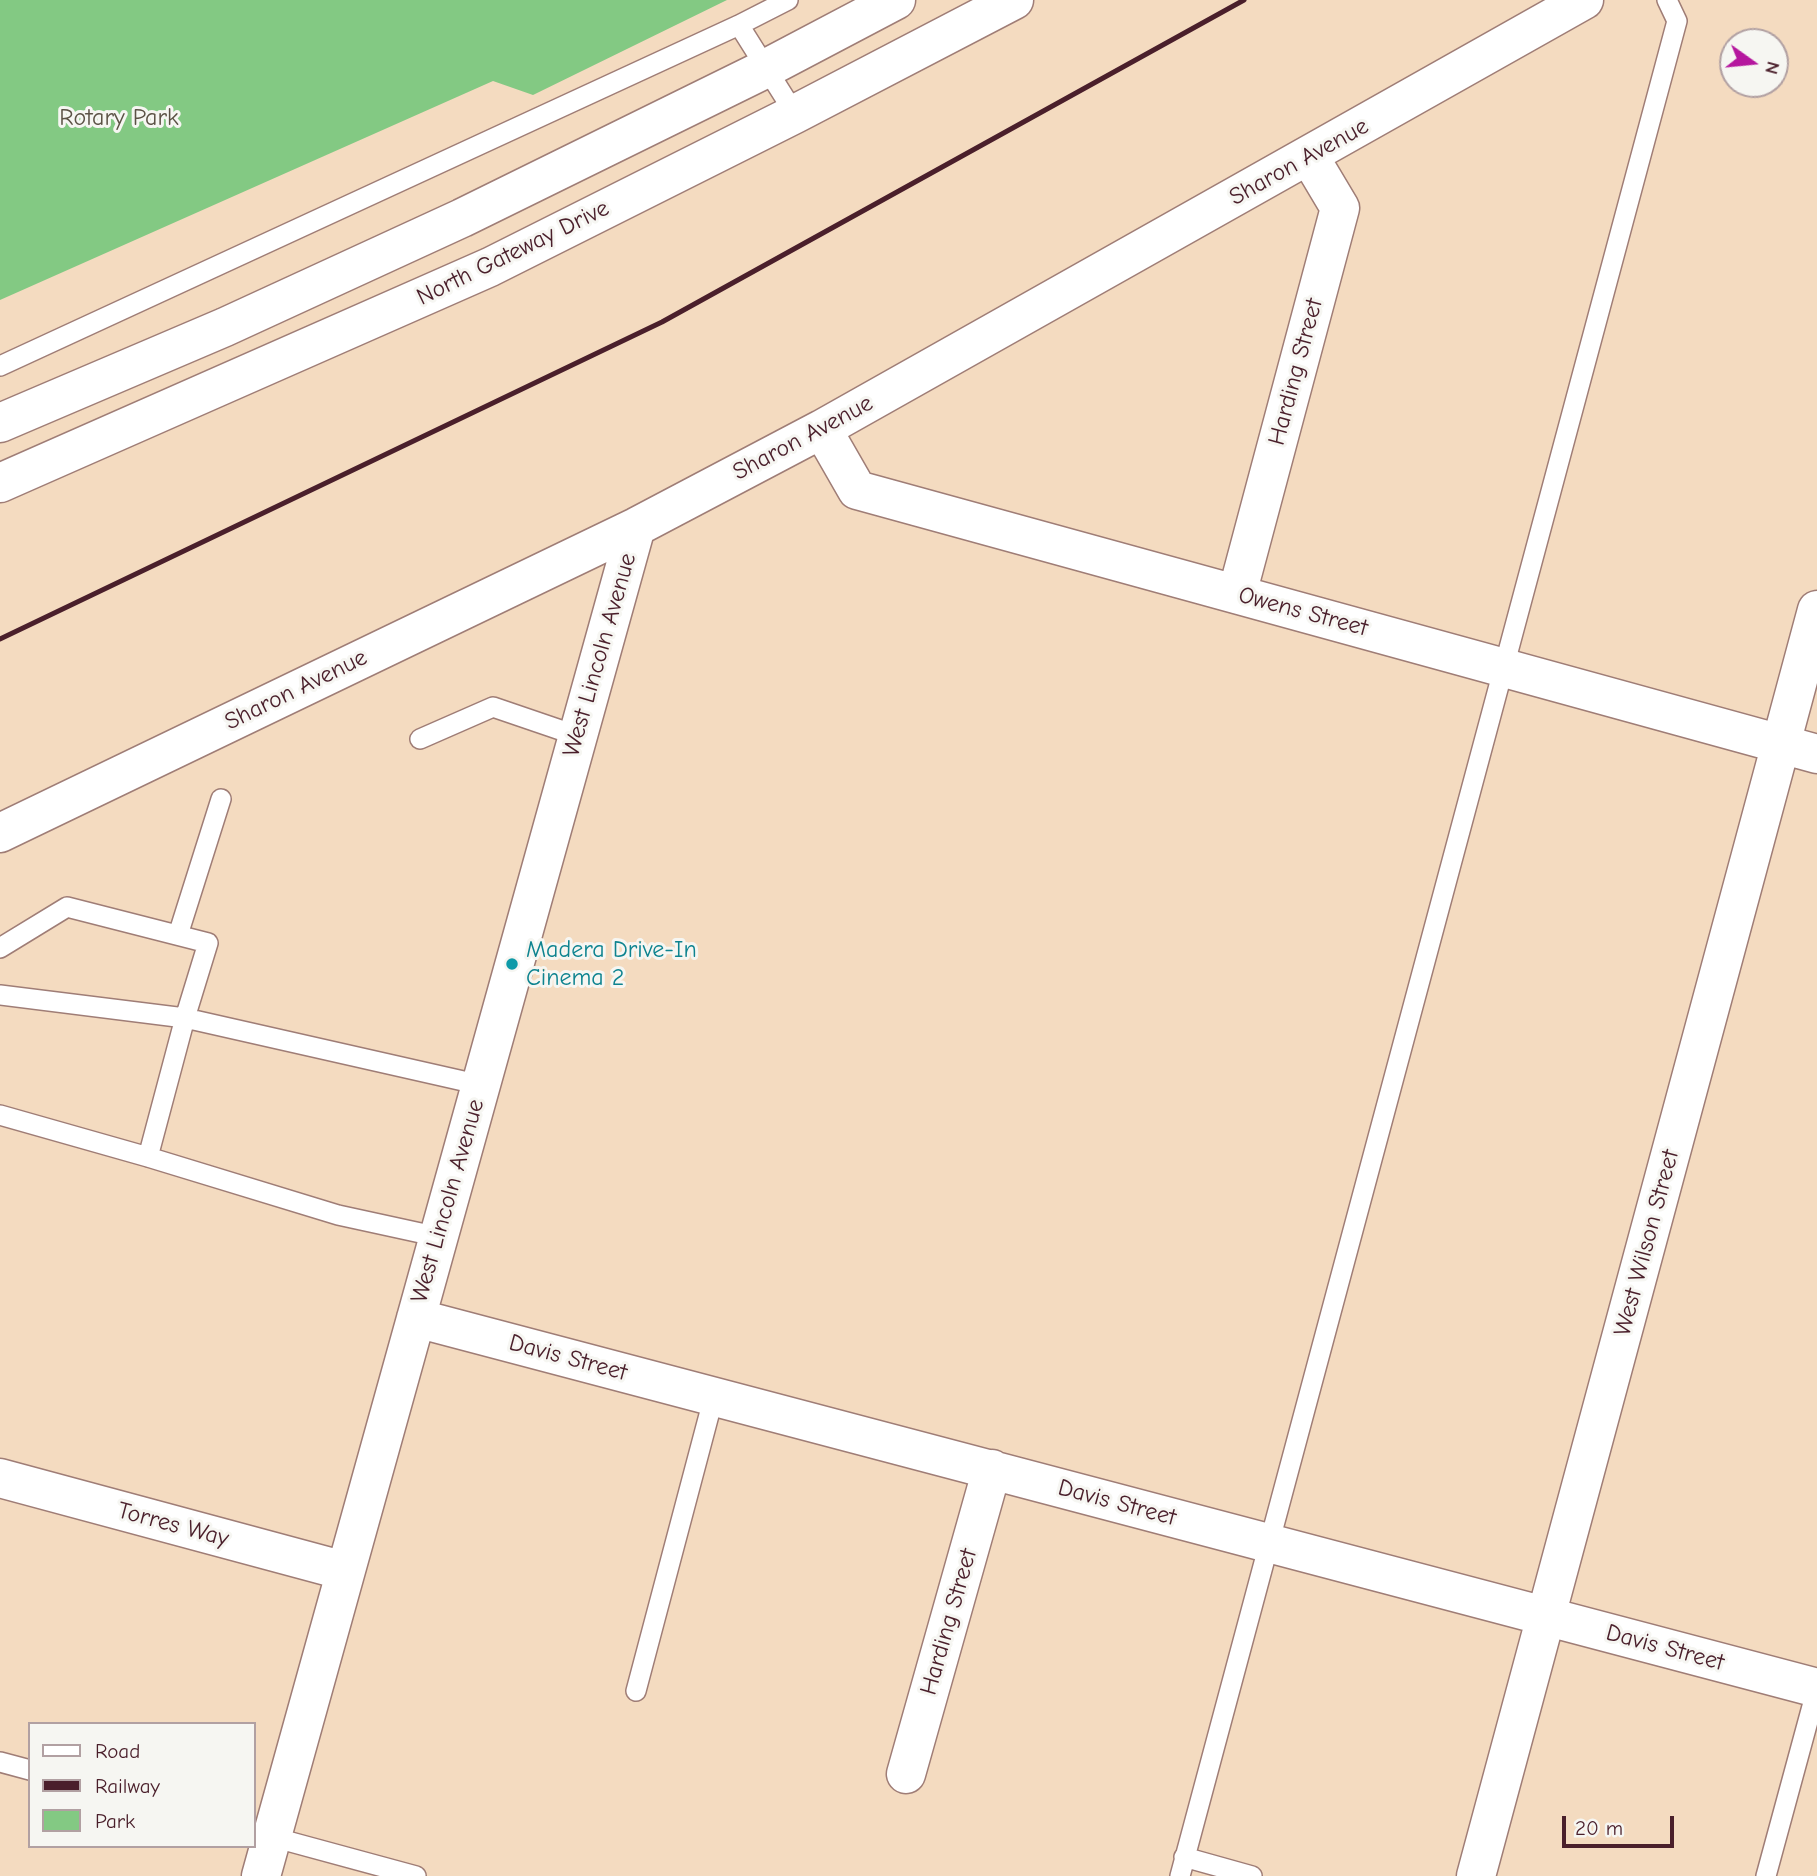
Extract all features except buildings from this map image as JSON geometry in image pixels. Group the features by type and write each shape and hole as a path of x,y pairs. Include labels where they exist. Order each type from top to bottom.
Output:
{"street":[{"path":"0,423 225,327 462,218 765,69 896,0"},
{"name":"North Gateway Drive","path":"0,483 490,267 796,114 1014,0"},
{"name":"Sharon Avenue","path":"0,833 636,527 822,429 1584,0"},
{"name":"Harding Street","path":"1237,594 1340,208 1309,156"},
{"name":"Owens Street","path":"822,429 857,490 1817,754"},
{"name":"West Lincoln Avenue","path":"261,1876 263,1834 345,1571 636,527"},
{"name":"West Wilson Street","path":"1476,1876 1817,610"},
{"name":"Davis Street","path":"416,1318 1817,1688"},
{"name":"Harding Street","path":"906,1774 992,1469"},
{"name":"Torres Way","path":"0,1478 345,1571"}],"lane":[{"path":"0,366 740,25 788,0"},
{"path":"1252,1876 1182,1867 1677,22 1667,0"},
{"path":"740,25 765,69 796,114"},
{"path":"420,739 493,707 578,736"},
{"path":"178,935 221,799"},
{"path":"0,948 67,906 208,943 148,1157"},
{"path":"0,995 185,1018 481,1084"},
{"path":"0,1115 338,1215 439,1237"},
{"path":"636,1690 714,1396"},
{"path":"1766,1876 1817,1688"},
{"path":"0,1762 28,1769"},
{"path":"263,1834 416,1876"}],"green space":[{"name":"Rotary Park","path":"0,0 727,0 533,95 493,81 0,300"}],"railway":[{"path":"0,639 662,322 1244,0"}],"place":[{"name":"Madera Drive-In Cinema 2","path":"512,964"}]}
